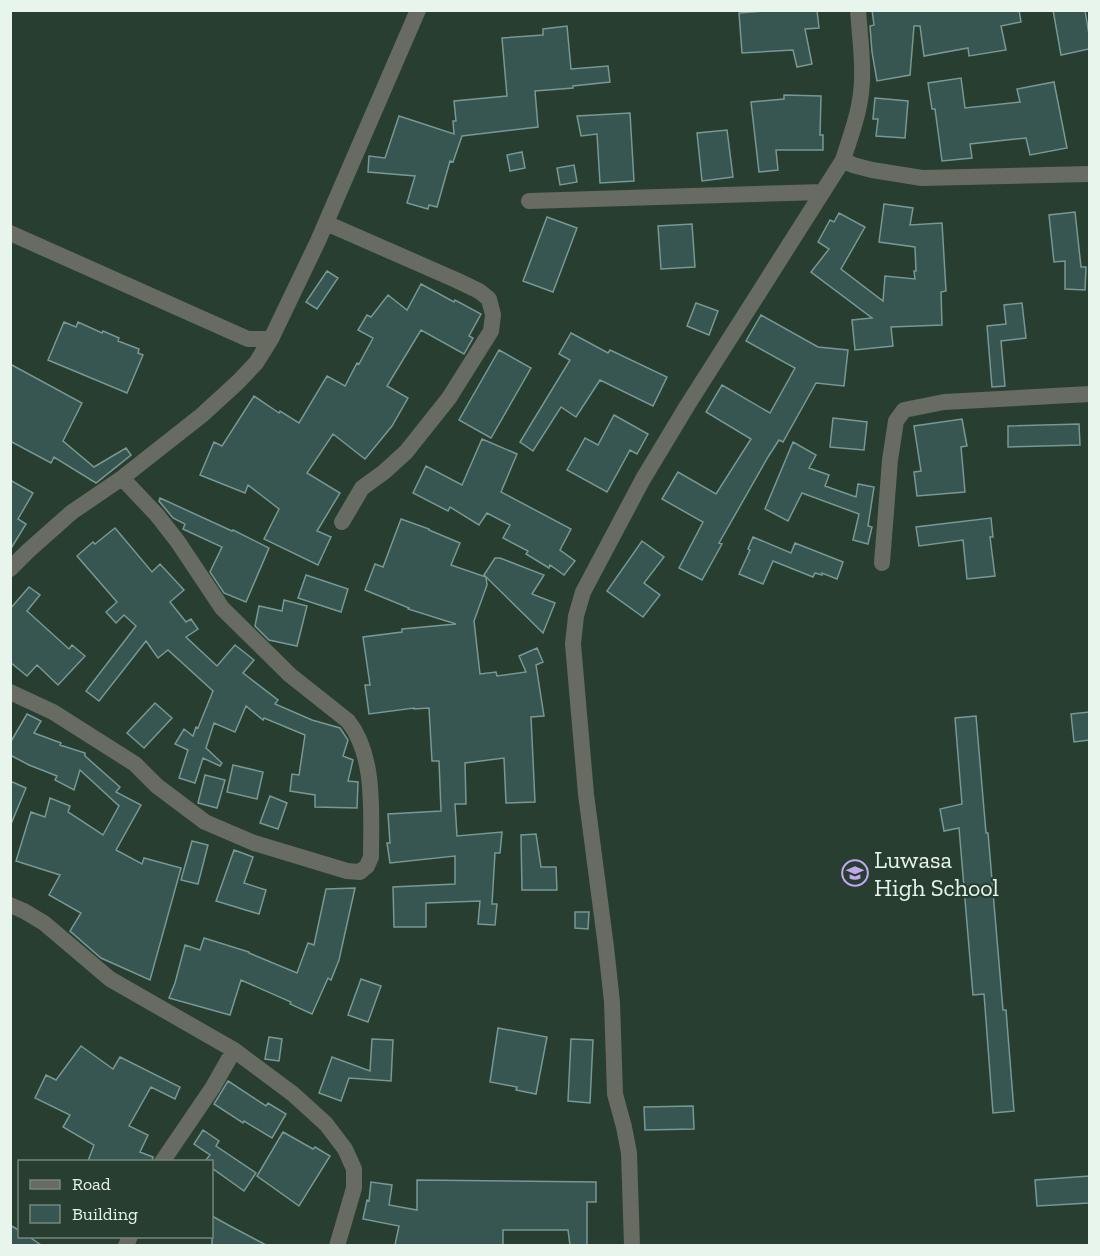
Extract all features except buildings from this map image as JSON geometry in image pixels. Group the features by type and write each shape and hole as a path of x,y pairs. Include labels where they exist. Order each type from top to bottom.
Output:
{"street":[{"path":"10,569 72,512 122,478 202,415 256,363 271,339 326,223 418,10"},
{"path":"632,1245 629,1153 615,1094 612,1002 584,771 573,644 576,616 583,592 643,479 843,160 856,121 860,100 862,74 858,10"},
{"path":"843,160 872,170 922,178 1089,174"},
{"path":"529,201 823,192"},
{"path":"326,223 479,291 489,299 493,315 491,331 449,398 406,452 362,488 342,522"},
{"path":"10,233 248,339 271,339"},
{"path":"248,339 256,363"},
{"path":"882,563 890,460 896,421 904,410 944,402 1089,394"},
{"path":"10,692 53,712 135,764 157,786 205,822 254,843 347,871 360,872 367,866 371,856 371,792 364,753 356,730 290,675 222,608 171,533 122,478"},
{"path":"10,905 44,923 110,979 234,1050 293,1095 326,1124 345,1149 354,1169 354,1188 337,1245"},
{"path":"162,1160 213,1087 234,1050"}],"place":[{"name":"Luwasa High School","path":"855,873"}]}
